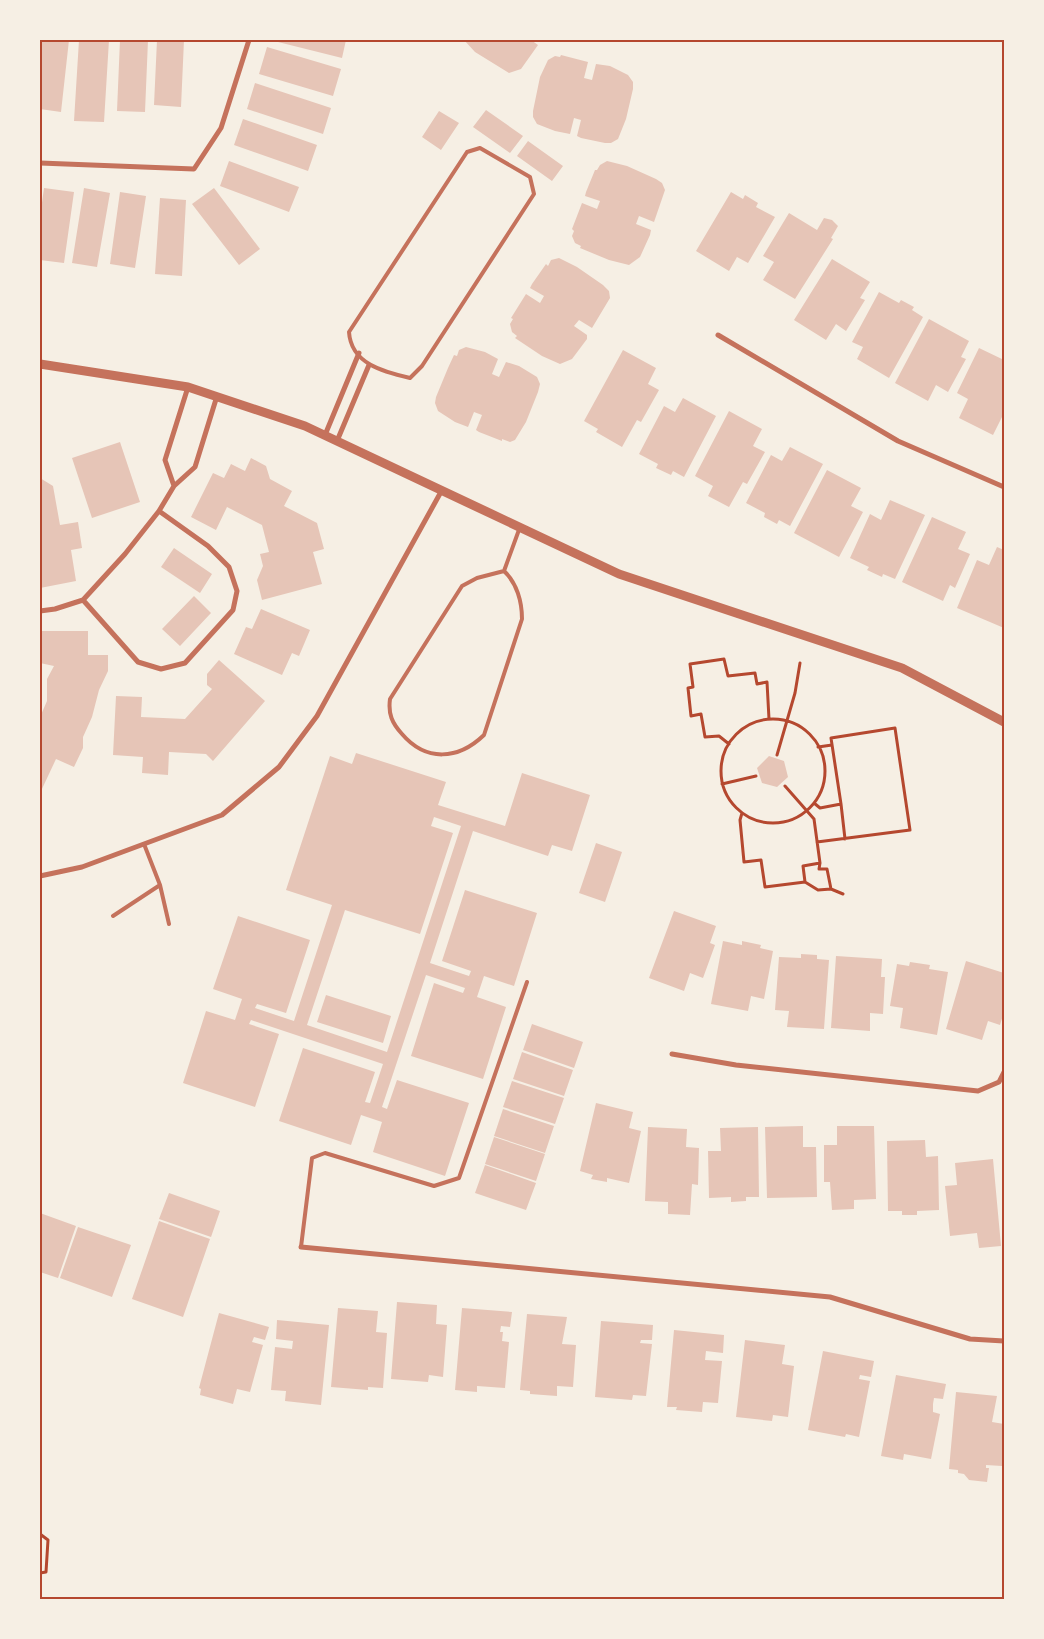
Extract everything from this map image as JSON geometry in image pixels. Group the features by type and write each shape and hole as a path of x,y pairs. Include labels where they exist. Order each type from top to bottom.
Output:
{"street":[{"path":"40,163 194,169 220,128 249,40"},
{"path":"718,335 898,441 1004,487"},
{"path":"324,435 359,353"},
{"path":"40,364 188,387 324,435 619,574 902,668 1004,722"},
{"path":"337,441 369,365"},
{"path":"174,486 165,460 188,387"},
{"path":"40,611 55,609 83,600 125,554 159,511 174,486 195,467 217,396"},
{"path":"40,876 82,867 222,815 279,766 317,716 442,490"},
{"path":"83,600 138,662 161,669 185,663 233,610 237,591 229,567 208,546 159,511"},
{"path":"672,1054 736,1065 978,1092 999,1082 1004,1072"},
{"path":"300,1247 830,1297 970,1339 1004,1341"}],"lane":[{"path":"480,148 530,178 534,194 422,366 410,378 369,365 359,353 350,343 349,332 466,152 480,148"},
{"path":"504,571 520,527"},
{"path":"504,571 509,575 518,592 522,606 522,619 484,735 473,746 453,753 434,754 413,746 396,728 388,713 390,700 462,586 478,578 504,571"},
{"path":"144,844 160,885 169,924"},
{"path":"113,916 160,885"},
{"path":"300,1247 312,1158 325,1153 434,1186 459,1178 527,982"}],"path":[{"path":"730,744 719,736 705,737 701,714 691,716 688,688 693,687 690,664 724,659 728,676 755,673 757,684 767,682 768,719"},
{"path":"777,755 800,664"},
{"path":"768,719 786,721 802,728 818,747 824,768 823,785 814,803 791,820 776,824 758,821 742,813 730,800 722,784 721,766 736,734 751,724 768,719"},
{"path":"817,842 910,830 895,728 831,738 845,838"},
{"path":"818,747 832,745"},
{"path":"722,784 756,776"},
{"path":"785,786 808,809 814,819 820,863 819,869 827,869 831,889"},
{"path":"814,803 820,808 841,804"},
{"path":"742,813 740,820 744,862 761,860 765,887 805,882 818,890 831,889 843,894"},
{"path":"805,882 803,866 820,863"},
{"path":"40,1534 48,1540 46,1572 40,1573"}],"building":[{"path":"42,40 69,40 61,112 40,109"},
{"path":"79,40 109,40 104,122 74,121"},
{"path":"120,40 148,40 145,112 117,111"},
{"path":"157,40 184,40 181,107 154,105"},
{"path":"270,40 346,40 342,58"},
{"path":"464,40 531,40 538,45 521,69 509,73 475,52"},
{"path":"267,47 341,69 333,96 259,74"},
{"path":"561,55 588,62 584,78 592,80 596,64 610,66 628,75 633,82 626,119 618,139 611,143 605,143 581,138 577,136 581,120 574,118 570,134 537,124 533,117 533,111 540,77 548,60 555,56 560,57"},
{"path":"255,83 331,108 323,134 247,109"},
{"path":"486,110 523,136 510,153 473,127"},
{"path":"439,111 459,123 441,150 422,137"},
{"path":"243,119 317,145 308,171 234,145"},
{"path":"528,141 563,166 552,181 517,156"},
{"path":"229,161 299,187 289,212 220,186"},
{"path":"607,161 627,166 656,179 662,183 665,190 654,222 639,216 636,224 651,230 650,235 640,257 629,265 609,260 580,248 581,246 575,243 572,236 574,231 572,229 582,203 597,209 600,201 585,196 595,170"},
{"path":"44,188 74,192 64,263 40,260 40,217"},
{"path":"84,188 110,193 97,267 72,263"},
{"path":"214,188 260,249 239,265 192,204"},
{"path":"120,192 146,196 135,268 110,264"},
{"path":"731,192 743,199 745,195 758,203 756,207 775,217 748,263 737,257 729,271 696,251"},
{"path":"160,198 186,200 182,276 155,274"},
{"path":"789,213 817,230 824,218 832,220 838,226 831,238 833,239 795,299 763,280 774,262 763,256"},
{"path":"559,258 577,267 603,285 609,291 610,298 592,328 579,320 574,326 587,335 587,339 572,359 560,364 542,356 515,338 517,336 512,332 510,324 513,319 511,318 526,294 540,303 544,296 530,288 546,264 548,266 551,260"},
{"path":"832,259 870,282 860,298 865,300 846,331 836,324 826,340 794,320"},
{"path":"879,292 899,303 901,300 914,307 912,310 923,317 889,378 857,359 863,347 852,342"},
{"path":"929,319 969,341 961,357 966,359 948,392 936,385 928,401 895,383"},
{"path":"466,347 485,352 498,359 492,374 499,377 506,362 519,366 537,377 540,384 538,392 526,422 515,440 510,442 502,439 502,441 476,430 482,415 474,412 468,427 455,422 438,411 435,403 436,397 448,368 454,355 457,356 459,350"},
{"path":"979,348 1004,360 1004,413 993,435 959,418 968,399 957,393"},
{"path":"623,350 656,368 648,384 659,390 641,422 637,420 622,447 596,432 598,429 584,421"},
{"path":"683,398 716,416 684,477 673,471 671,475 656,468 658,464 639,454 664,406 675,412"},
{"path":"729,411 762,429 753,446 765,452 747,484 743,482 729,507 708,496 713,486 695,476"},
{"path":"120,442 140,502 92,518 72,458"},
{"path":"790,447 823,464 790,526 779,520 777,524 764,517 765,513 746,503 771,455 782,461"},
{"path":"251,458 266,466 270,479 292,491 284,506 317,523 324,549 313,552 322,584 262,600 257,580 263,566 260,554 269,552 262,525 227,507 216,530 191,517 213,473 224,478 231,464 245,471"},
{"path":"827,470 861,488 851,506 863,512 839,557 794,533"},
{"path":"40,478 53,486 60,525 78,522 82,548 71,550 76,581 40,588"},
{"path":"890,500 925,515 895,579 883,574 882,577 867,570 869,567 850,558 870,514 881,520"},
{"path":"932,517 966,532 958,549 970,554 955,588 950,585 943,601 902,582"},
{"path":"997,547 1004,550 1004,628 957,608 977,560 989,565"},
{"path":"174,548 212,574 200,593 161,567"},
{"path":"194,596 211,613 180,646 162,629"},
{"path":"261,609 310,630 299,656 292,653 282,675 234,654 246,627 252,629"},
{"path":"40,631 88,631 88,655 108,655 108,671 99,690 92,717 83,737 83,748 74,767 56,759 41,791 40,717 47,701 47,679 54,666 40,663"},
{"path":"219,660 265,701 213,761 206,754 169,752 168,775 142,773 143,757 113,755 116,696 142,697 141,717 185,719 212,689 207,685 207,674"},
{"path":"356,753 446,782 438,805 505,826 522,773 590,795 572,851 552,845 548,856 473,831 430,963 469,976 471,971 442,961 465,890 537,913 514,986 484,976 477,997 506,1007 483,1079 411,1056 434,983 463,993 465,988 426,975 382,1107 387,1109 397,1080 469,1103 445,1176 373,1152 382,1122 361,1115 351,1145 279,1121 303,1048 375,1072 365,1102 370,1103 383,1064 251,1020 249,1024 279,1034 255,1107 183,1083 206,1011 235,1020 242,999 213,989 238,916 310,940 286,1013 257,1004 255,1008 294,1021 332,905 286,890 330,756 352,764","holes":["434,817 461,826 387,1052 307,1025 345,910 420,934 453,833 431,826"]},
{"path":"769,756 784,761 788,777 777,787 762,783 757,768"},
{"path":"596,843 622,852 605,902 579,893"},
{"path":"674,911 716,926 710,943 715,945 703,978 690,973 684,991 649,978"},
{"path":"723,941 742,945 742,941 761,945 760,948 773,951 764,999 751,996 748,1011 711,1004"},
{"path":"801,954 817,955 817,959 829,960 824,1029 787,1027 789,1011 775,1010 779,957 801,958"},
{"path":"836,956 882,959 881,977 885,977 883,1014 870,1013 870,1031 831,1028"},
{"path":"966,961 1004,973 1004,1012 1000,1025 988,1021 982,1040 946,1029"},
{"path":"910,962 930,965 929,969 948,972 937,1035 900,1028 903,1008 890,1006 897,964 909,966"},
{"path":"326,995 391,1016 383,1043 317,1022"},
{"path":"532,1024 583,1042 574,1068 523,1050"},
{"path":"522,1052 573,1070 564,1096 513,1079"},
{"path":"512,1081 564,1098 555,1124 503,1107"},
{"path":"596,1103 633,1112 629,1128 641,1131 629,1183 607,1178 607,1182 591,1179 593,1175 580,1171"},
{"path":"503,1109 554,1126 545,1153 494,1136"},
{"path":"803,1126 803,1147 816,1147 817,1197 767,1198 765,1127"},
{"path":"837,1126 874,1126 876,1199 854,1200 854,1209 832,1210 830,1182 824,1182 824,1145 837,1145"},
{"path":"648,1127 687,1129 686,1147 699,1148 698,1185 692,1184 690,1215 668,1214 668,1202 645,1201"},
{"path":"758,1127 759,1197 746,1197 746,1201 731,1202 731,1197 709,1198 708,1151 721,1151 720,1128"},
{"path":"494,1137 545,1154 536,1181 485,1164"},
{"path":"925,1140 926,1157 938,1156 939,1210 917,1211 917,1215 902,1215 902,1211 888,1211 887,1141"},
{"path":"993,1159 1001,1246 979,1248 977,1233 950,1236 945,1186 957,1185 955,1163"},
{"path":"485,1165 536,1183 526,1210 475,1193"},
{"path":"169,1193 220,1211 211,1237 159,1219"},
{"path":"40,1213 76,1226 58,1278 40,1272"},
{"path":"159,1221 210,1239 183,1317 132,1299"},
{"path":"78,1227 131,1245 112,1297 60,1278"},
{"path":"397,1302 437,1305 436,1324 447,1325 443,1377 429,1375 428,1382 391,1379"},
{"path":"338,1308 378,1311 376,1332 387,1333 383,1388 368,1387 368,1390 331,1387"},
{"path":"462,1308 512,1312 510,1327 501,1326 500,1332 503,1332 502,1341 509,1342 505,1388 477,1386 477,1392 455,1390"},
{"path":"219,1313 269,1327 265,1340 254,1337 252,1342 263,1345 250,1392 237,1389 233,1404 200,1395 201,1389 199,1388"},
{"path":"527,1314 567,1317 562,1344 576,1345 573,1387 557,1386 557,1396 530,1394 530,1391 520,1390"},
{"path":"277,1320 329,1325 321,1405 285,1401 286,1391 271,1390 275,1347 292,1349 293,1341 276,1339"},
{"path":"601,1321 653,1325 652,1340 641,1340 640,1343 652,1344 646,1396 633,1395 632,1400 595,1397"},
{"path":"674,1330 724,1335 723,1353 706,1351 705,1360 722,1361 718,1403 703,1402 702,1412 676,1410 677,1407 667,1407"},
{"path":"745,1340 785,1345 782,1364 794,1366 788,1417 773,1415 772,1421 736,1417"},
{"path":"823,1351 874,1361 871,1377 860,1375 859,1379 870,1381 859,1437 846,1434 845,1437 808,1430"},
{"path":"896,1375 946,1384 943,1399 934,1398 933,1412 940,1414 931,1459 904,1454 903,1460 881,1456"},
{"path":"956,1392 997,1396 992,1422 1004,1424 1002,1466 986,1465 986,1468 989,1468 987,1482 969,1480 964,1474 958,1473 958,1470 949,1469"}]}
